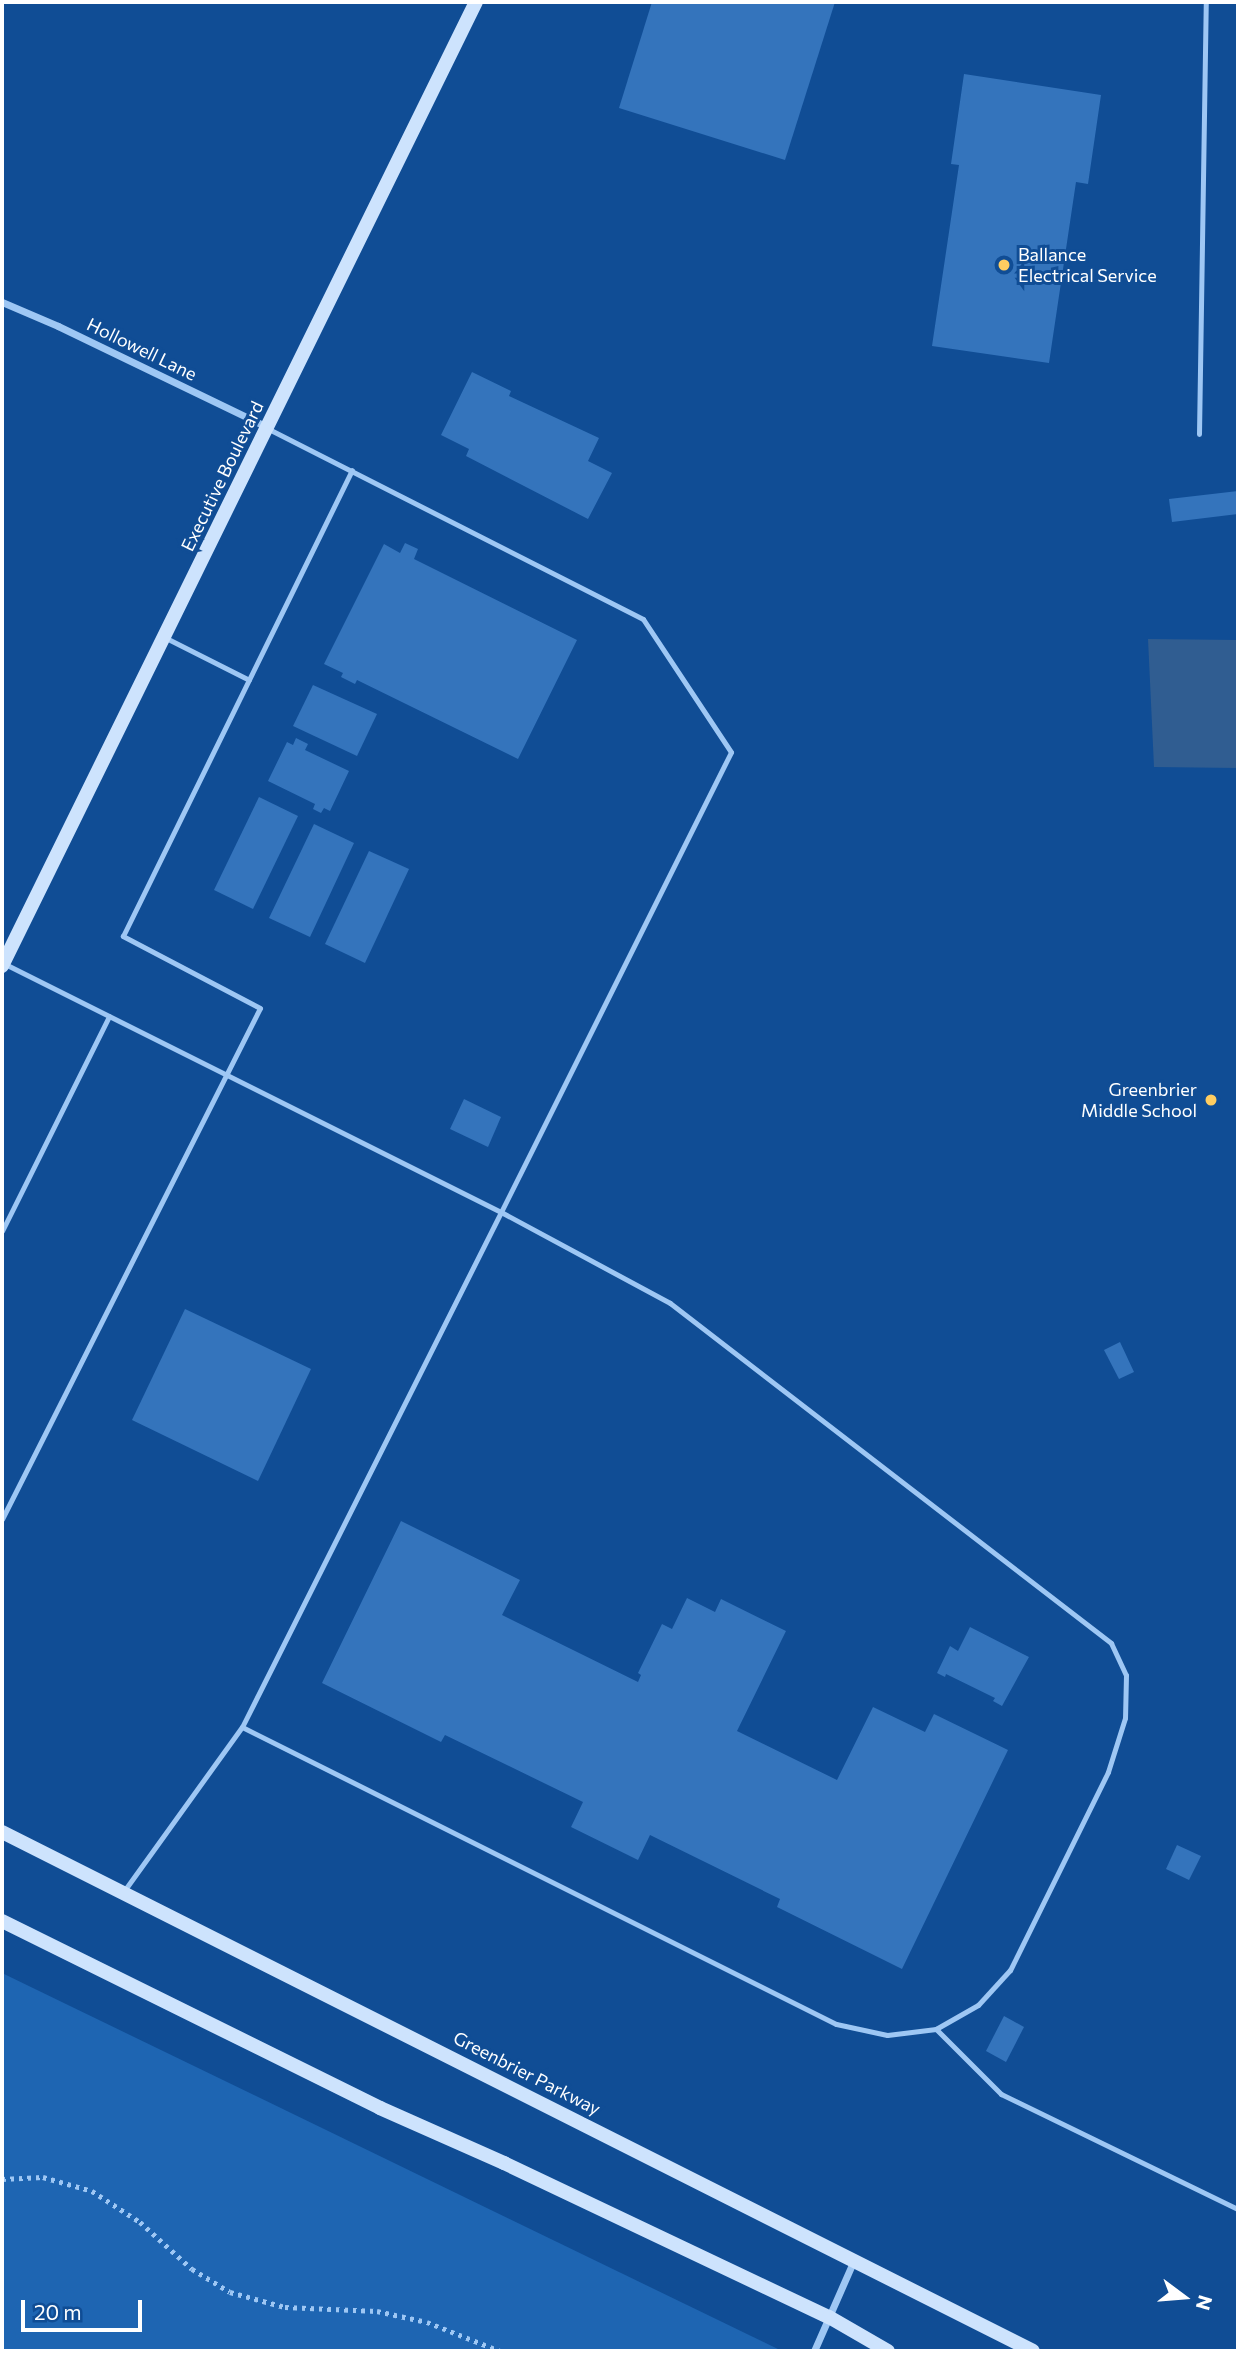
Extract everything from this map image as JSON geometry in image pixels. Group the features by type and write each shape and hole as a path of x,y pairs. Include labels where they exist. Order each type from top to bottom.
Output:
{"main road":[{"name":"Executive Boulevard","path":"2,964 476,2"},
{"name":"Greenbrier Parkway","path":"2,1832 124,1891 1033,2351"},
{"path":"2,1921 380,2109 504,2163 829,2317 888,2351"}],"street":[{"name":"Hollowell Lane","path":"2,302 58,326 267,428"},
{"path":"814,2351 855,2259"}],"lane":[{"path":"1199,434 1206,2"},
{"path":"124,1891 242,1727 730,752 643,619 267,428"},
{"path":"2,1519 260,1007 123,936 352,470"},
{"path":"164,637 249,680"},
{"path":"2,964 501,1212 670,1303 1111,1643 1126,1675 1125,1718 1108,1772 1010,1970 978,2005 936,2029 887,2035 836,2024 242,1727"},
{"path":"2,1231 109,1016"},
{"path":"936,2029 1001,2094 1238,2209"}],"path":[{"path":"2,2179 43,2177 92,2191 140,2222 192,2269 230,2292 285,2308 377,2311 415,2319 500,2351"}],"shaded area":[{"path":"1148,639 1238,640 1238,768 1154,767"},
{"path":"2,1973 782,2351 2,2351"}],"building":[{"path":"652,2 835,2 785,160 619,108"},
{"name":"Ballance Electrical Service","path":"964,74 1101,95 1088,184 1076,182 1049,363 932,346 959,165 951,164"},
{"path":"472,372 511,391 509,396 599,438 588,461 612,473 588,519 466,456 469,449 441,435"},
{"path":"1238,491 1238,514 1172,522 1169,499"},
{"path":"405,543 418,549 414,559 577,640 518,759 357,680 355,684 341,677 343,673 324,664 384,544 400,553"},
{"path":"313,685 377,714 357,756 293,726"},
{"path":"296,738 308,744 305,750 349,771 330,811 324,808 321,813 313,809 315,804 268,781 287,742 293,745"},
{"path":"259,797 298,816 253,909 214,890"},
{"path":"314,824 354,843 310,937 269,918"},
{"path":"369,851 409,869 365,963 325,944"},
{"path":"464,1099 501,1117 488,1147 450,1129"},
{"path":"185,1309 311,1369 258,1481 132,1420"},
{"path":"1120,1342 1134,1372 1119,1379 1104,1350"},
{"path":"401,1521 520,1580 502,1615 638,1682 641,1675 638,1673 662,1624 672,1629 687,1598 715,1612 721,1599 786,1631 737,1731 837,1780 873,1707 925,1732 934,1714 1008,1750 902,1969 777,1907 780,1899 650,1835 638,1860 571,1827 583,1802 445,1735 441,1742 322,1683"},
{"path":"970,1627 1029,1657 1002,1706 993,1701 995,1698 946,1674 945,1677 937,1673 950,1646 958,1651"},
{"path":"1177,1845 1201,1856 1189,1880 1166,1869"},
{"path":"1004,2016 1024,2027 1006,2062 986,2051"}],"place":[{"name":"Ballance Electrical Service","path":"1004,265"},
{"name":"Greenbrier Middle School","path":"1211,1100"}]}
